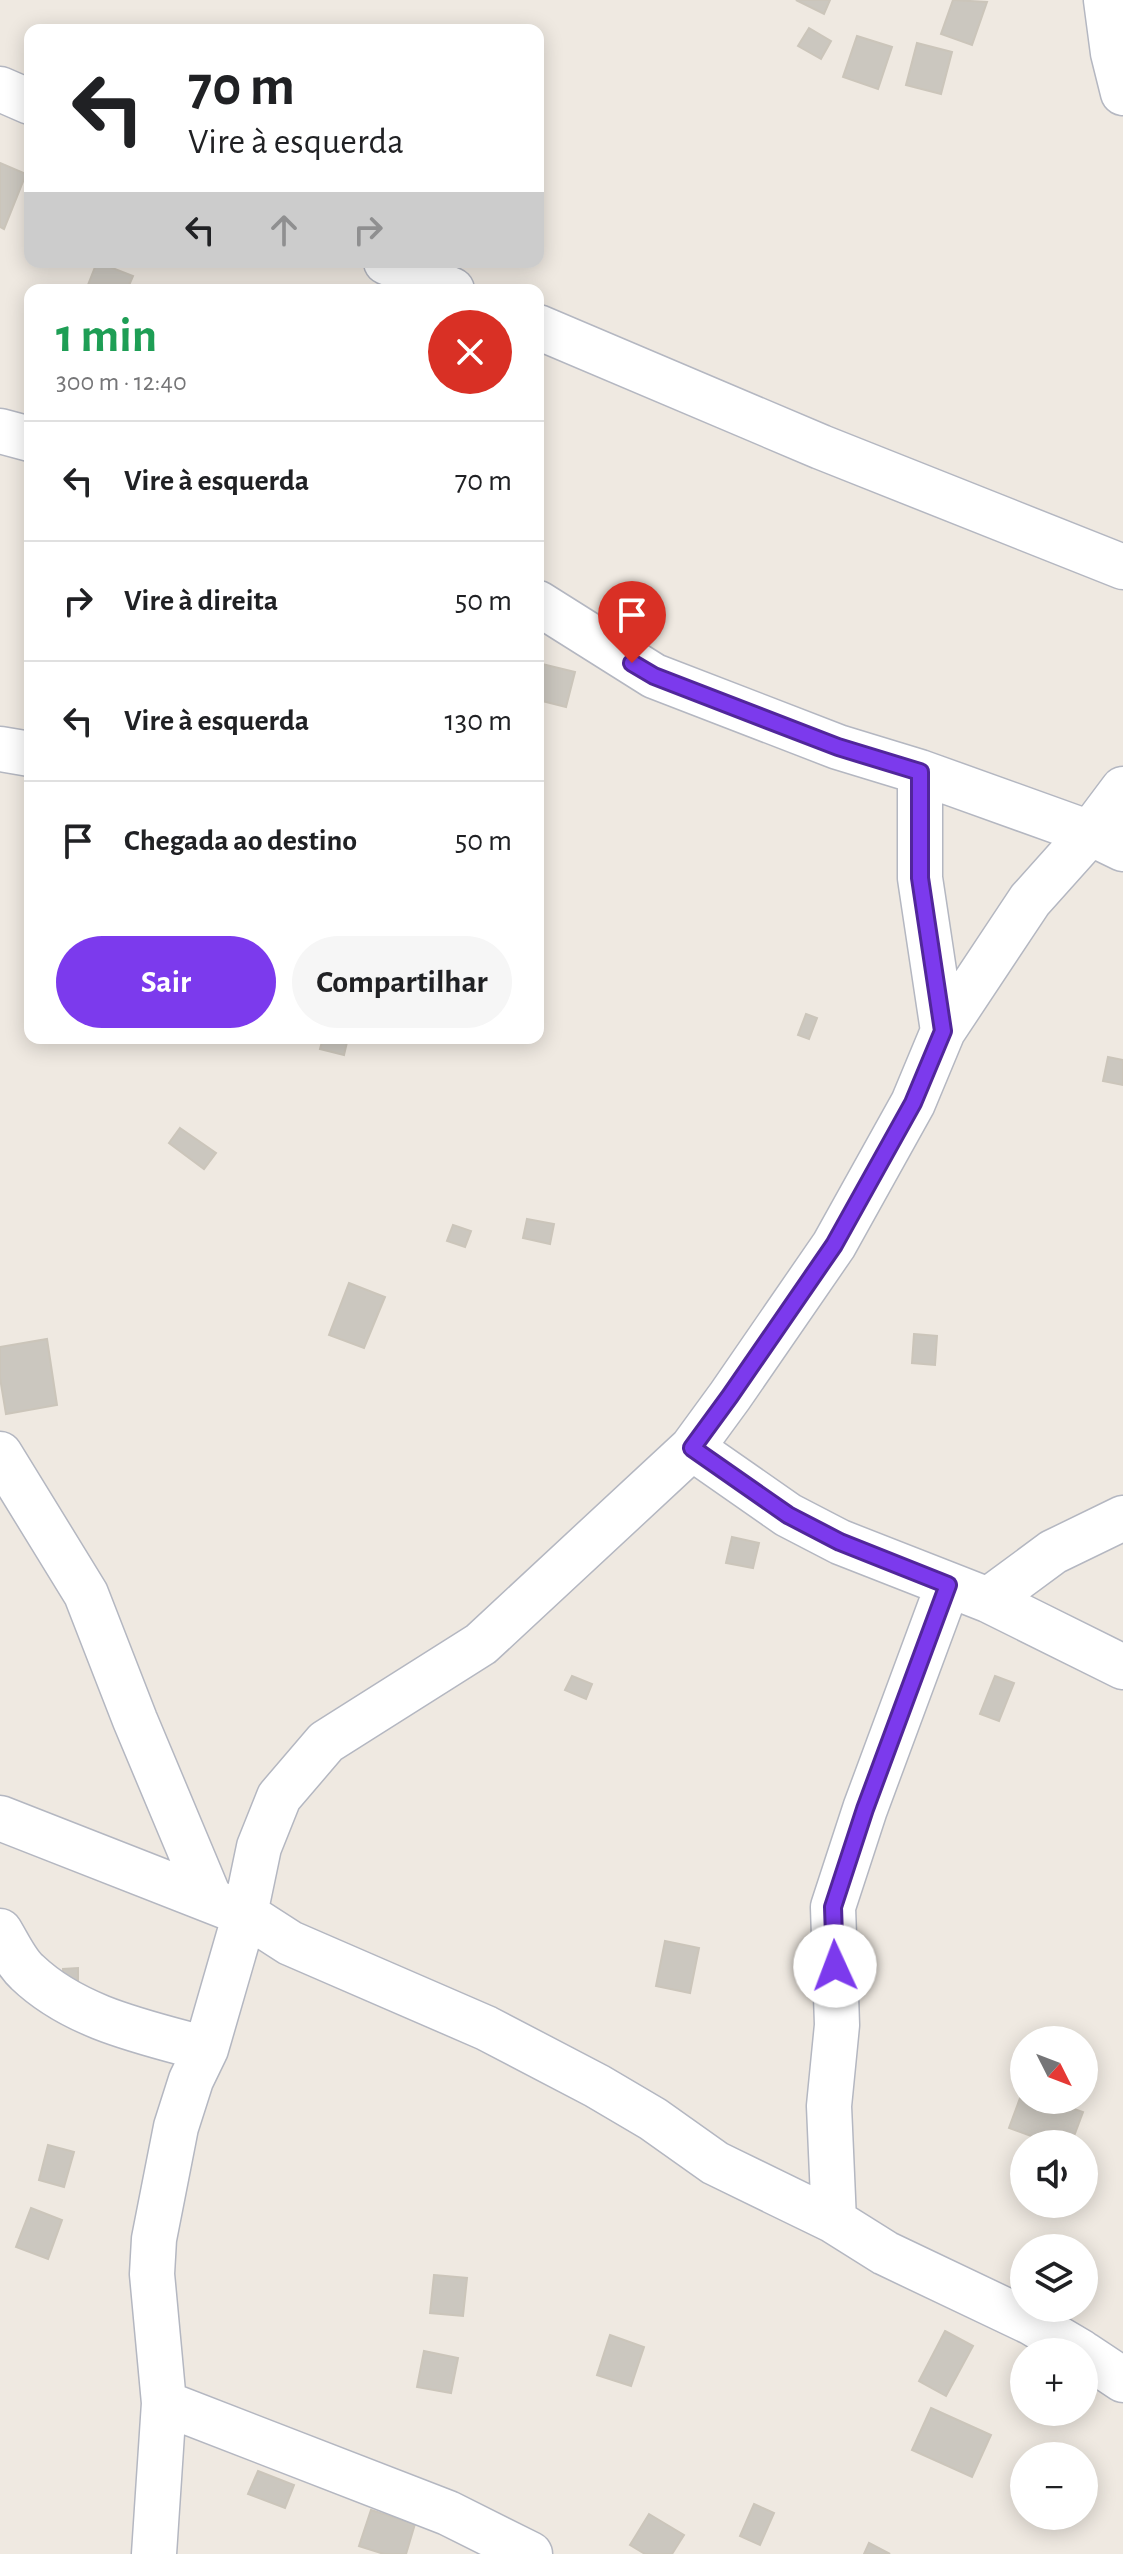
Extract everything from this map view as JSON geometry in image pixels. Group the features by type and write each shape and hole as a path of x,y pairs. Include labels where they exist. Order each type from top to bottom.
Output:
{"street":[{"path":"1106,0 1113,53 1123,93"},
{"path":"0,89 24,99"},
{"path":"400,268 438,284"},
{"path":"544,330 821,447 1123,567"},
{"path":"0,431 24,437"},
{"path":"548,623 654,676 838,747 920,772 1107,841"},
{"path":"0,749 24,753"},
{"path":"920,772 920,878 943,1031"},
{"path":"154,2554 164,2403 152,2274 154,2239 176,2127 191,2080 206,2049 227,1906 259,1847 279,1797 326,1742 481,1644 692,1448 834,1245 913,1103 943,1031 1030,900 1107,841 1123,789"},
{"path":"692,1448 788,1515 840,1542 968,1592 1123,1667"},
{"path":"0,1454 86,1594 135,1720 227,1906"},
{"path":"834,2221 829,2106 837,2025 833,1907 865,1809 968,1592 1123,1518"},
{"path":"0,1818 227,1906 290,1943 486,2028 653,2119 715,2163 834,2221 885,2253 1057,2338"},
{"path":"0,1931 26,1971 75,2006 125,2026 206,2049"},
{"path":"1098,2364 1123,2380"},
{"path":"164,2403 448,2513 530,2554"}],"building":[{"path":"796,0 830,0 824,14"},
{"path":"953,0 987,2 972,45 941,34"},
{"path":"809,28 831,41 821,59 798,46"},
{"path":"857,36 892,47 878,89 843,77"},
{"path":"917,43 952,52 941,94 906,85"},
{"path":"0,163 24,173 24,179 4,229 0,227"},
{"path":"95,268 112,268 133,276 130,284 88,284"},
{"path":"544,664 575,672 566,707 544,702"},
{"path":"806,1014 817,1018 809,1039 798,1035"},
{"path":"321,1044 347,1044 344,1055 320,1049"},
{"path":"1108,1057 1123,1060 1123,1085 1103,1081"},
{"path":"180,1128 216,1153 204,1169 169,1143"},
{"path":"527,1219 554,1224 550,1244 523,1238"},
{"path":"453,1225 471,1231 465,1247 447,1241"},
{"path":"349,1283 385,1297 364,1348 329,1335"},
{"path":"914,1334 937,1336 935,1365 912,1363"},
{"path":"47,1339 57,1405 6,1414 0,1378 0,1347"},
{"path":"732,1537 759,1543 753,1568 726,1563"},
{"path":"572,1676 592,1684 586,1699 565,1690"},
{"path":"995,1676 1014,1683 999,1721 980,1714"},
{"path":"665,1941 699,1948 690,1993 656,1986"},
{"path":"78,1968 78,1986 64,1987 63,1969"},
{"path":"1014,2114 1082,2114 1076,2130 1009,2128"},
{"path":"48,2145 74,2152 64,2187 39,2180"},
{"path":"31,2208 62,2220 48,2259 16,2247"},
{"path":"434,2275 467,2278 463,2316 430,2313"},
{"path":"945,2331 973,2346 946,2396 919,2381"},
{"path":"610,2335 644,2347 631,2386 597,2375"},
{"path":"424,2351 458,2358 451,2393 417,2387"},
{"path":"931,2408 991,2435 972,2477 912,2450"},
{"path":"258,2471 294,2485 285,2508 248,2494"},
{"path":"754,2504 774,2513 760,2545 740,2536"},
{"path":"371,2510 415,2524 406,2554 384,2554 359,2546"},
{"path":"649,2514 684,2535 672,2554 645,2554 630,2545"},
{"path":"869,2543 890,2554 864,2554"}],"route":[{"path":"632,663 654,676 838,747 920,772 920,878 943,1031 913,1103 834,1245 692,1448 788,1515 840,1542 948,1585 865,1809 833,1907 835,1966"}]}
